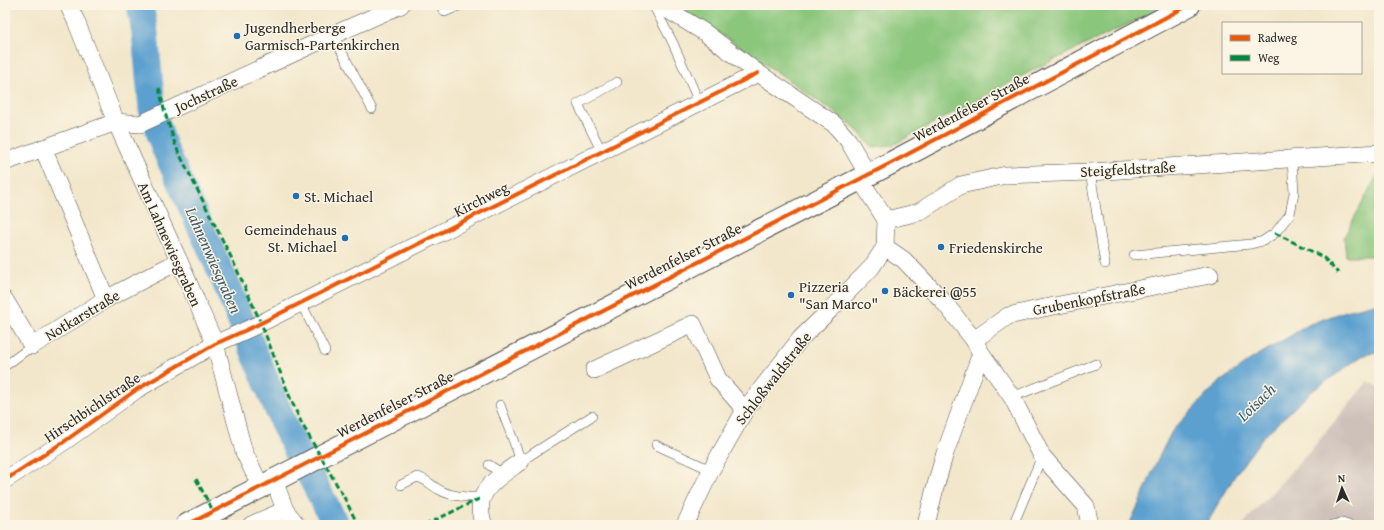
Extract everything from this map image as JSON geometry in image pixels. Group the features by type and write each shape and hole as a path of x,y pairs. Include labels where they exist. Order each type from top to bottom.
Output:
{"street":[{"name":"Am Lahnewiesgraben","path":"68,5 116,122 215,344 244,452 285,510"},
{"name":"Jochstraße","path":"5,162 116,122 140,124 165,114 332,35 401,5"},
{"path":"660,5 704,32 758,73 834,124 848,140 864,177 886,220 885,247 904,260 943,301 977,347 1012,397 1042,456 1086,506 1090,525"},
{"name":"Werdenfelser Straße","path":"187,525 864,177 1189,5"},
{"name":"Kirchweg","path":"215,344 255,326 758,73"},
{"path":"43,148 106,299"},
{"name":"Steigfeldstraße","path":"886,220 919,212 961,185 998,176 1090,172 1379,153"},
{"name":"Schloßwaldstraße","path":"685,525 710,470 745,410 801,338 871,268 885,247"},
{"name":"Notkarstraße","path":"5,300 32,346 106,299 179,261"},
{"name":"Grubenkopfstraße","path":"977,347 1008,316 1046,307 1210,275"},
{"path":"594,370 693,324 718,379 745,410"},
{"name":"Hirschbichlstraße","path":"5,480 65,441 136,390 215,344"},
{"path":"926,525 934,488 977,347"},
{"path":"484,525 480,515 481,498 490,485 496,470 521,461"},
{"path":"251,525 285,510 298,525"}],"lane":[{"path":"440,5 445,12 461,5"},
{"path":"653,5 672,41 699,102"},
{"path":"332,35 372,109"},
{"path":"602,152 578,104 617,82"},
{"path":"1134,254 1251,244 1263,241 1275,233 1290,214 1294,194 1292,159"},
{"path":"1090,172 1105,264"},
{"path":"301,303 325,351"},
{"path":"5,366 32,346"},
{"path":"1012,397 1096,364"},
{"path":"500,405 521,461 592,416"},
{"path":"656,445 710,470"},
{"path":"1013,525 1042,456"},
{"path":"401,485 417,477 424,479 439,490 454,495 481,498"},
{"path":"1332,525 1342,523 1348,525"}],"shaded area":[{"path":"1368,381 1379,387 1379,525 1242,525 1311,450"}],"green space":[{"path":"674,5 1168,5 1037,68 893,145 872,147 851,124 748,52"},
{"path":"1379,172 1379,256 1346,256 1344,237"}],"water":[{"name":"Loisach","path":"1379,303 1379,351 1362,356 1311,392 1262,438 1236,474 1206,525 1129,525 1155,465 1172,431 1217,384 1250,360 1310,324 1346,311"}],"waterway":[{"name":"Lahnenwiesgraben","path":"140,5 145,33 152,109 164,147 224,279 285,427 336,525"}],"marked path":[{"path":"159,88 176,147 233,261 261,323 291,400 302,424 345,499 358,525"},
{"path":"1275,233 1323,257 1338,273"},
{"path":"196,479 213,511"},
{"path":"425,525 481,498"}],"cycle path":[{"path":"187,525 895,161 1189,5"},
{"path":"5,480 65,441 136,390 215,344 255,326 758,73"}],"place":[{"name":"Jugendherberge Garmisch-Partenkirchen","path":"237,36"},
{"name":"St. Michael","path":"296,196"},
{"name":"Gemeindehaus St. Michael","path":"345,238"},
{"name":"Friedenskirche","path":"941,247"},
{"name":"Bäckerei @55","path":"885,291"},
{"name":"Pizzeria \"San Marco\"","path":"791,295"}]}
